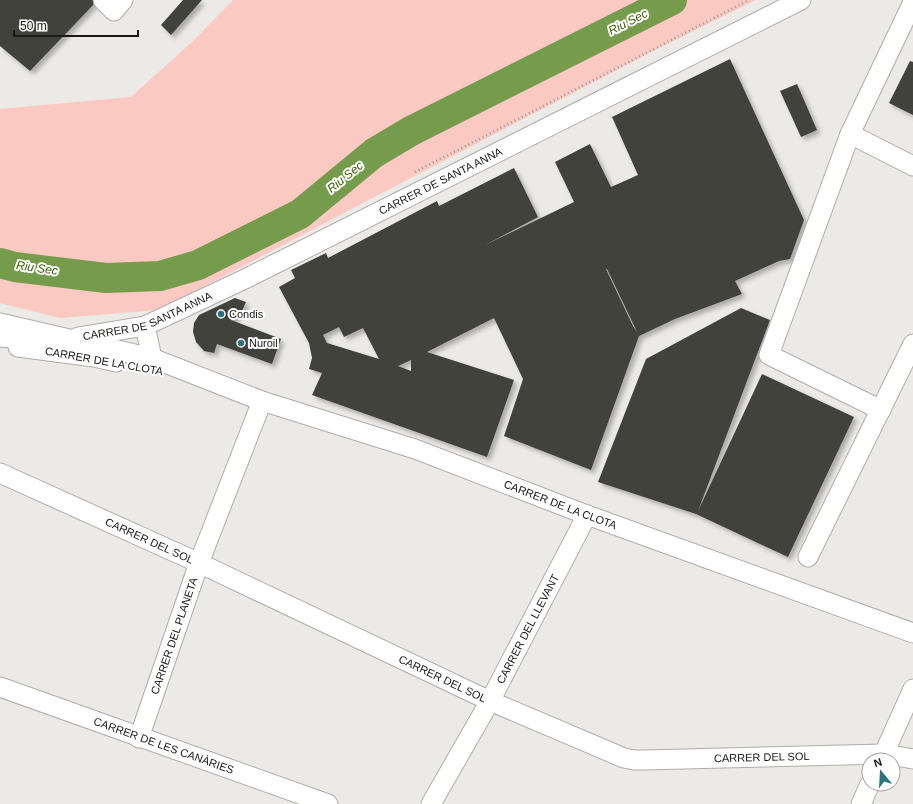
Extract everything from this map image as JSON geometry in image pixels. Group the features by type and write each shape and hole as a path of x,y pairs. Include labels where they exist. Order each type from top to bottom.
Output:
{"street":[{"path":"102,0 114,10 123,0"},
{"name":"CARRER DE SANTA ANNA","path":"71,339 145,326 247,278 801,0"},
{"path":"881,410 769,355 850,134 913,2"},
{"path":"850,134 913,166"},
{"name":"CARRER DE LA CLOTA","path":"0,323 152,358 262,401 415,449 587,515 913,633"},
{"name":"CARRER DE LA CLOTA","path":"145,326 152,358"},
{"path":"0,337 44,340 71,339"},
{"name":"CARRER DE LA CLOTA","path":"0,344 94,358 207,380"},
{"path":"808,557 913,344"},
{"name":"CARRER DEL PLANETA","path":"140,738 199,563 262,401"},
{"name":"CARRER DEL SOL","path":"0,473 199,563 490,701 624,758 634,760 861,757"},
{"name":"CARRER DEL LLEVANT","path":"431,804 490,701 587,515"},
{"name":"CARRER DE LES CANÀRIES","path":"0,687 328,804"},
{"path":"884,752 913,689"},
{"name":"CARRER DEL SOL","path":"901,758 913,759"},
{"path":"862,804 867,792"}],"path":[{"path":"414,172 749,0"}],"shaded area":[{"path":"233,0 756,0 659,48 159,310 60,318 0,303 0,109 131,97 192,42"}],"building":[{"path":"0,0 98,0 30,71 0,46"},
{"path":"183,0 202,0 171,35 161,25"},
{"path":"730,59 804,220 790,259 779,261 735,281 742,294 675,319 639,336 591,470 504,436 523,379 494,318 427,352 514,380 487,457 312,395 322,373 309,369 312,358 309,343 279,287 295,278 291,270 326,253 328,258 437,201 439,206 514,168 538,217 485,245 574,202 555,162 590,144 611,187 638,175 612,117","holes":["607,269 637,332 633,326","339,327 344,337 363,328 379,359 327,343 323,335","411,360 411,371 398,366"]},
{"path":"910,61 913,62 913,115 889,103"},
{"path":"797,84 817,130 801,137 780,91"},
{"name":"Nuroil","path":"235,298 246,302 241,313 231,320 281,339 272,364 217,344 214,353 204,351 196,342 193,332 194,323 199,315"},
{"path":"741,308 770,320 698,511 762,374 854,417 788,557 696,514 598,482 646,359"}],"waterway":[{"name":"Riu Sec","path":"0,263 15,267 106,278 160,276 198,265 300,214 374,153 411,131 672,0"}],"place":[{"name":"Condis","path":"221,314"},
{"name":"Nuroil","path":"241,343"}]}
